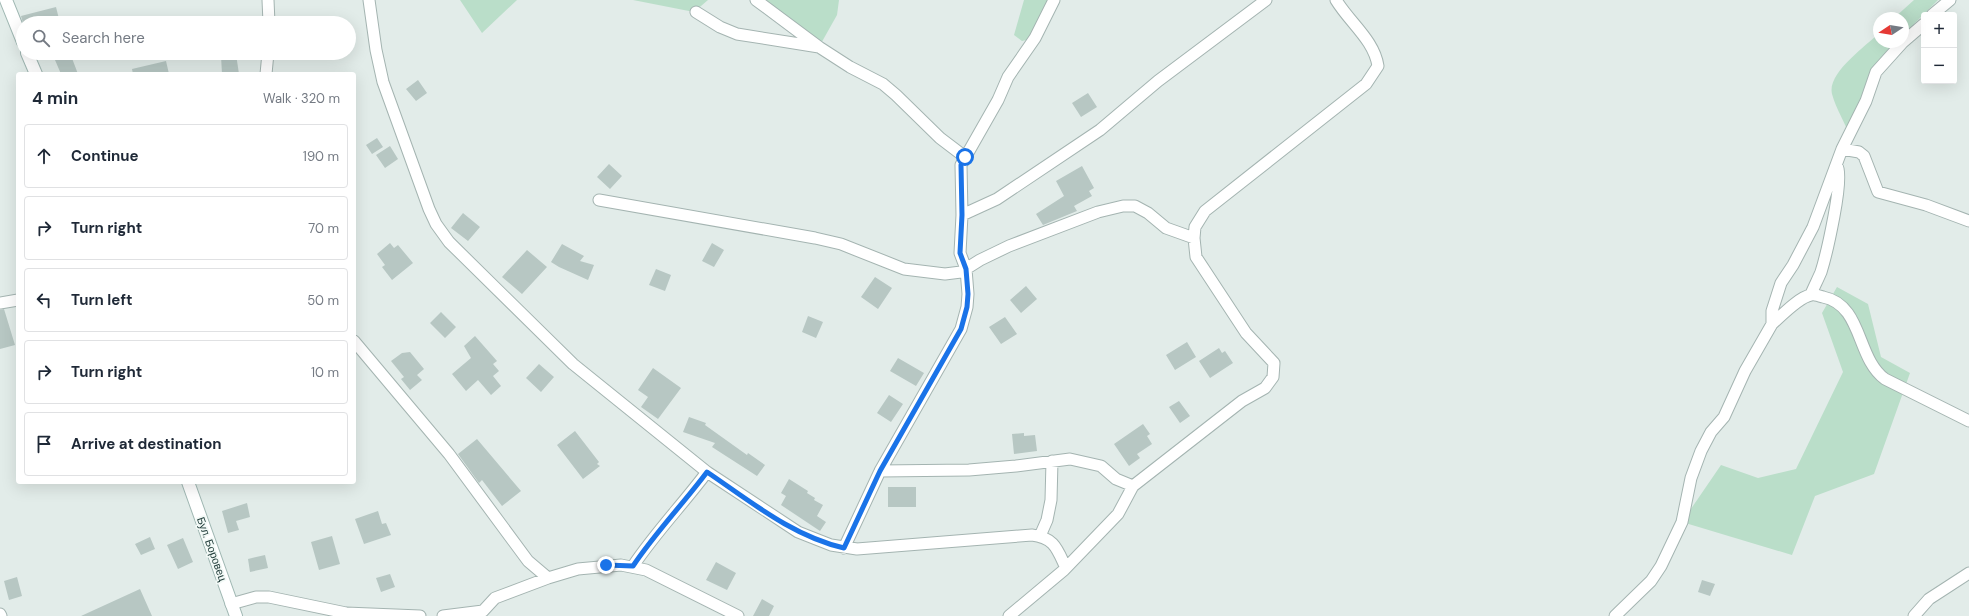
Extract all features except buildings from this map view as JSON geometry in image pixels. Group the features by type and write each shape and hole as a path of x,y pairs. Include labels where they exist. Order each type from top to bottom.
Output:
{"street":[{"path":"6,0 16,25"},
{"path":"268,0 269,16"},
{"path":"369,0 376,50 385,87 429,209 448,242 573,364 707,472 798,532 831,545 844,548 883,547 1032,535 1040,536 1055,544 1066,568"},
{"path":"756,0 818,47 892,91 940,138 965,157"},
{"path":"844,548 880,471 961,329 967,307 966,269 960,253 962,215 961,165 998,100 1008,77 1035,38 1054,0"},
{"path":"962,215 997,199 1100,130 1158,81 1266,0"},
{"path":"1009,616 1066,568 1118,514 1133,486 1242,401 1265,388 1273,377 1274,363 1246,333 1196,257 1194,238 1195,227 1205,211 1366,84 1378,66 1377,58 1370,44 1336,0"},
{"path":"1936,12 1950,0"},
{"path":"696,12 720,27 737,34 818,47"},
{"path":"1909,37 1921,27"},
{"path":"1772,324 1772,311 1781,283 1793,265 1813,227 1842,149 1866,101 1876,72 1898,48"},
{"path":"31,60 35,72"},
{"path":"266,72 267,60"},
{"path":"1842,149 1859,152 1864,156 1878,192 1926,205 1969,221"},
{"path":"1811,294 1827,252 1835,212 1840,173 1836,165"},
{"path":"599,200 815,238 841,244 912,270 945,274 960,272 980,260 1009,246 1098,212 1123,206 1135,206 1148,213 1166,228 1194,238"},
{"path":"1615,616 1651,581 1661,566 1682,522 1691,478 1701,451 1711,432 1724,417 1745,371 1772,324 1801,299 1811,294 1833,299 1850,316 1855,324 1871,366 1877,373 1885,379 1969,421"},
{"path":"0,303 16,300"},
{"path":"356,343 449,454 528,561 548,578"},
{"path":"880,471 969,470 1070,458 1101,466 1116,479 1133,486"},
{"path":"1040,536 1047,520 1051,500 1052,461"},
{"path":"633,566 649,542 674,516 707,472"},
{"name":"Бул. Боровец","path":"189,484 236,616"},
{"path":"443,616 483,611 494,598 548,578 594,566 621,565 633,566 670,581 738,616"},
{"path":"1914,616 1929,599 1969,574"},
{"path":"231,604 256,597 269,597 346,613 420,616"}],"green space":[{"path":"460,0 517,0 482,33"},
{"path":"633,0 708,0 694,12"},
{"path":"756,0 839,0 837,15 819,47"},
{"path":"1024,0 1054,0 1035,38 1022,41 1014,35"},
{"path":"1914,0 1938,0 1926,12 1921,12 1921,17 1909,31 1909,12 1901,12"},
{"path":"1873,38 1873,48 1897,48 1864,101 1850,137 1834,100 1832,86 1841,69"},
{"path":"1837,287 1868,304 1881,357 1910,373 1874,474 1815,496 1792,555 1682,522 1721,465 1758,478 1796,469 1843,372 1822,313"}],"route":[{"path":"606,565 633,566 649,542 674,516 707,472 798,532 831,545 844,548 880,471 961,329 965,318 968,294 966,269 960,253 962,215 960,184 961,165 965,157"}]}
